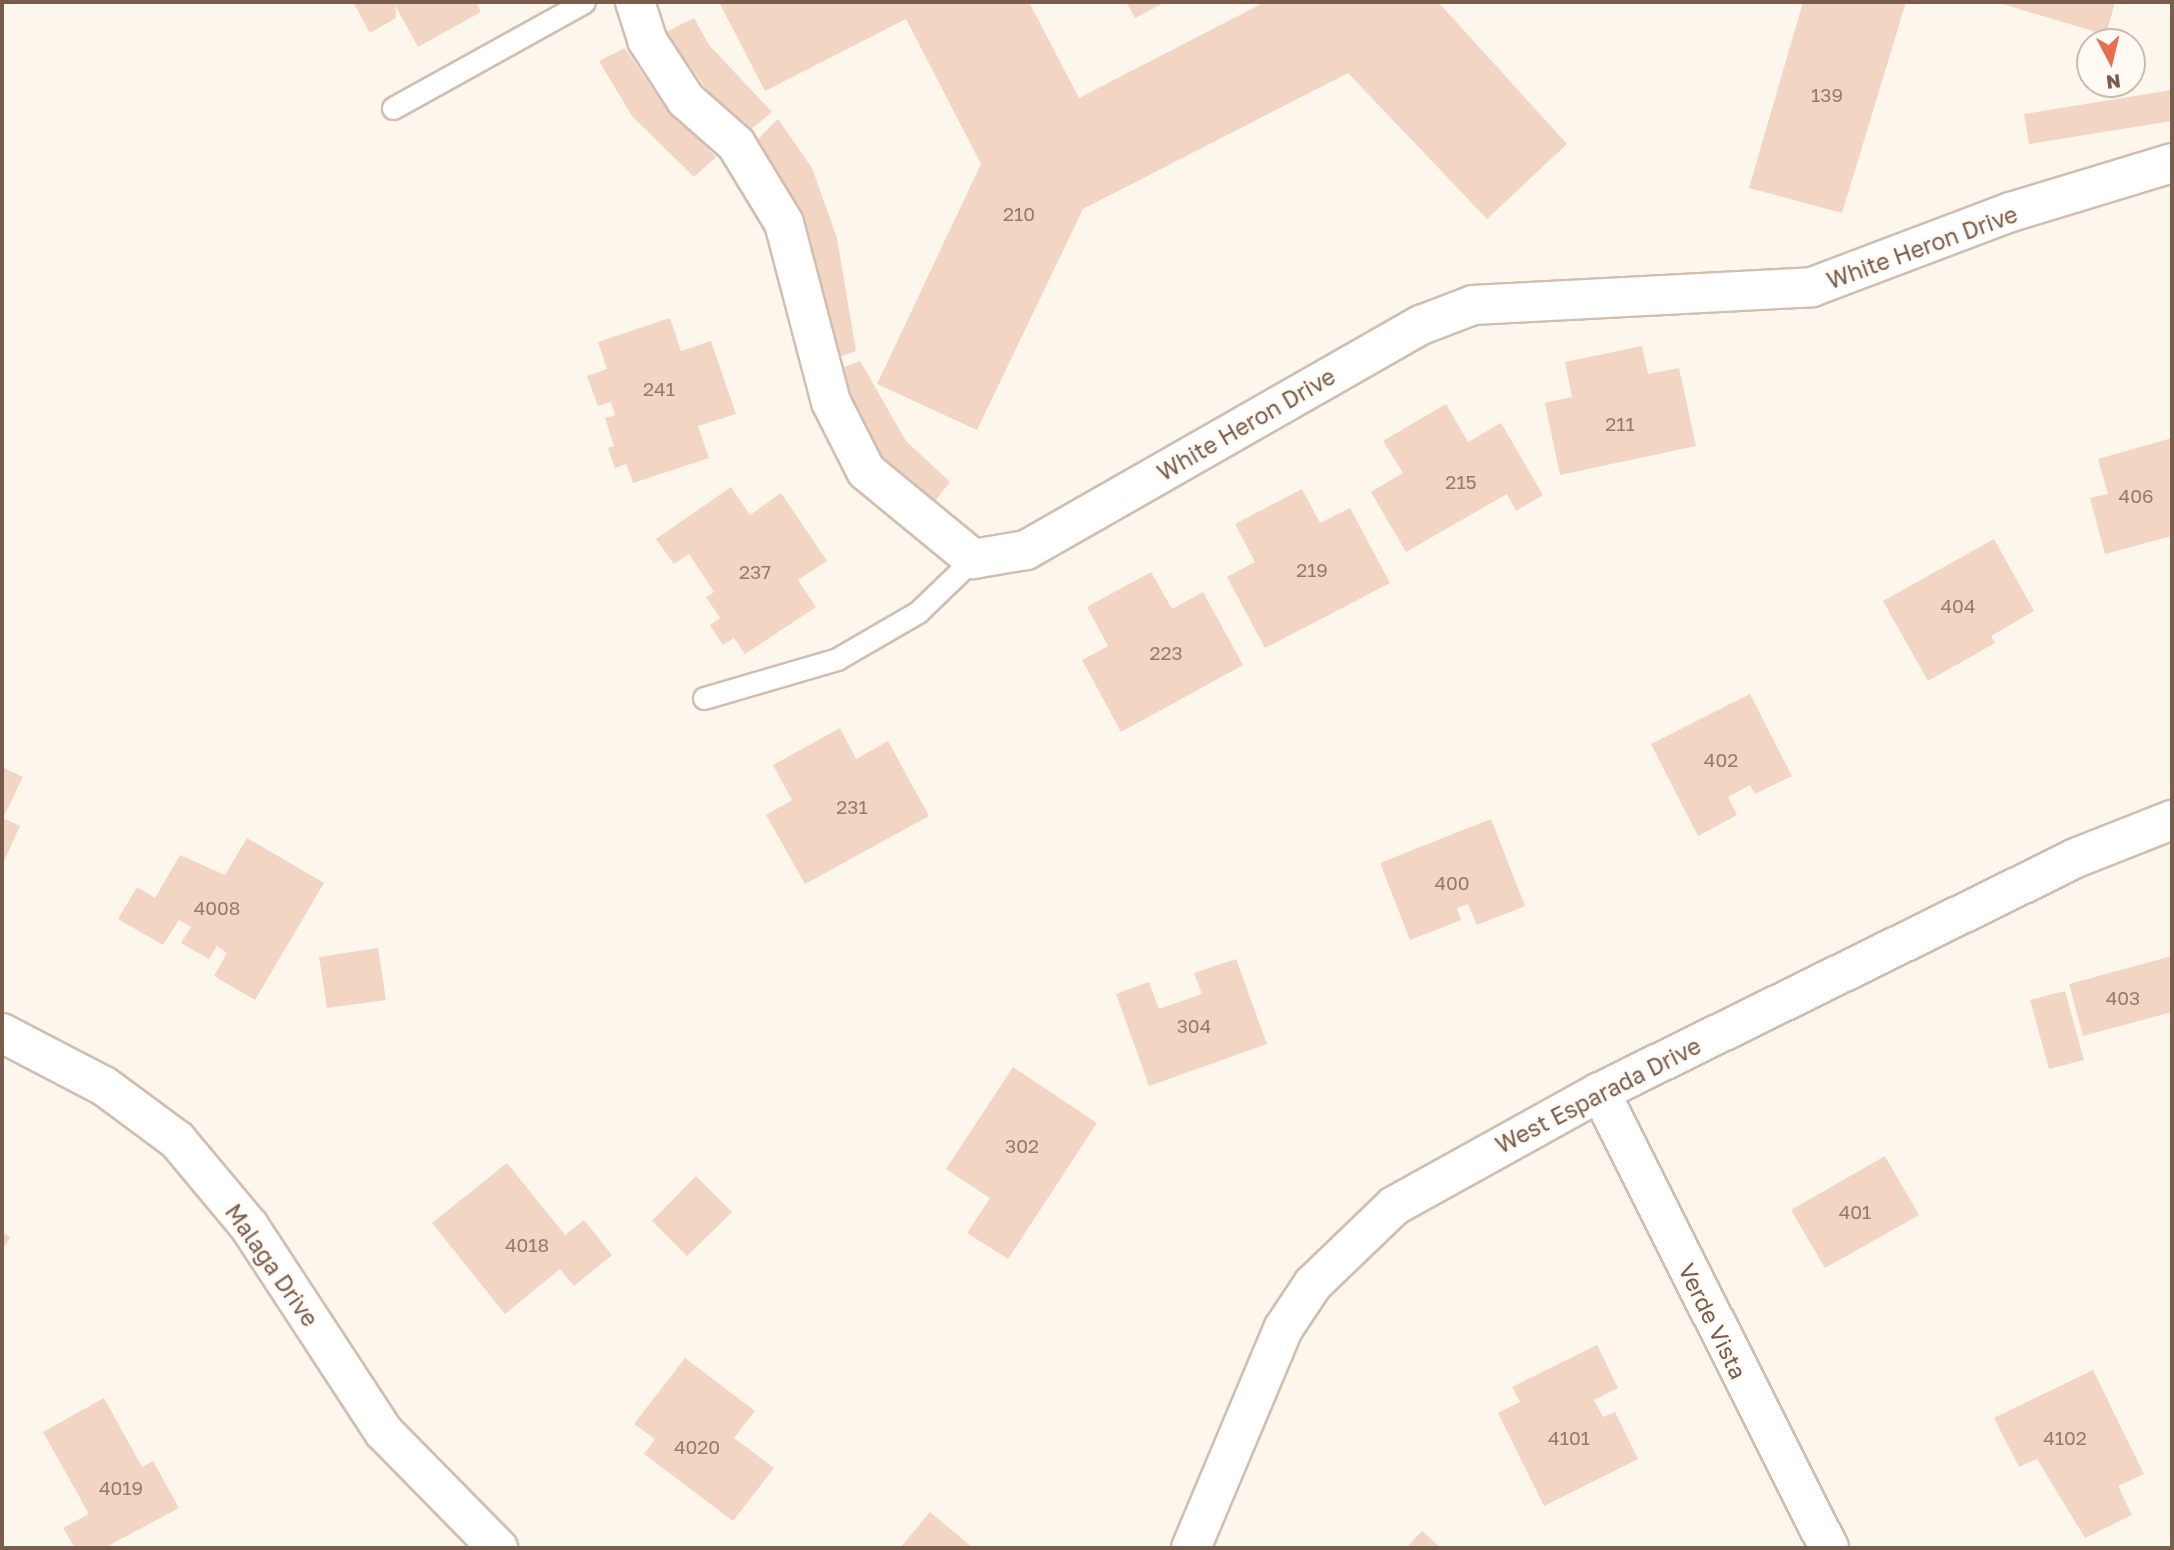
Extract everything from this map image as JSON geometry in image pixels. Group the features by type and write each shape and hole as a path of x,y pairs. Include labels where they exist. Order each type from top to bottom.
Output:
{"street":[{"path":"635,2 647,40 686,100 736,144 784,223 831,402 866,471 973,559"},
{"name":"White Heron Drive","path":"973,559 1026,550 1421,325 1473,305 1812,287 2011,212 2172,163"},
{"name":"West Esparada Drive","path":"1191,1548 1266,1363 1313,1284 1394,1206 1600,1092 2078,857 2172,820"},
{"name":"Malaga Drive","path":"2,1033 104,1086 177,1140 249,1226 384,1432 498,1548"},
{"name":"Verde Vista","path":"1600,1092 1829,1548"}],"lane":[{"path":"393,108 584,2"},
{"path":"704,698 837,659 918,612 973,559"}],"building":[{"path":"353,2 476,2 481,12 418,47 395,5 396,18 370,33"},
{"path":"719,2 1029,2 1079,98 1265,2 1438,2 1567,144 1487,219 1348,73 1083,209 977,430 877,384 981,164 906,19 765,91"},
{"path":"1126,2 1166,2 1135,18"},
{"path":"1803,2 1906,2 1842,213 1749,188"},
{"path":"1996,2 2115,2 2108,28 2083,28"},
{"path":"694,18 709,45 772,112 750,130 707,90 666,32"},
{"path":"625,48 658,97 716,157 694,177 632,116 599,61"},
{"path":"2172,90 2172,121 2029,144 2024,114 2123,98 2146,98 2146,94"},
{"path":"778,119 812,168 837,238 856,351 828,361 796,204 758,139"},
{"path":"670,318 681,351 711,341 736,414 698,426 709,458 633,483 626,464 615,468 608,448 614,446 605,418 615,415 611,402 598,406 587,376 607,369 598,342"},
{"path":"1642,346 1648,374 1679,368 1696,446 1560,475 1545,403 1572,397 1565,362"},
{"path":"860,361 906,441 950,482 931,506 870,443 832,372"},
{"path":"1446,404 1468,442 1501,423 1543,495 1516,511 1507,494 1406,552 1371,492 1403,473 1383,441"},
{"path":"2172,438 2172,536 2105,554 2090,498 2108,494 2098,459"},
{"path":"731,487 750,515 781,493 827,561 798,580 816,607 745,654 734,638 723,645 710,625 720,618 706,597 714,592 689,554 674,564 656,539"},
{"path":"1302,489 1320,523 1350,508 1390,583 1265,648 1227,577 1255,562 1235,524"},
{"path":"1994,539 2034,611 1991,636 1995,643 1928,681 1883,601"},
{"path":"1151,572 1172,609 1203,592 1243,665 1121,732 1082,660 1108,646 1087,607"},
{"path":"1750,694 1792,776 1755,794 1750,785 1728,797 1737,815 1698,836 1651,744"},
{"path":"840,728 856,759 888,741 929,816 805,884 766,815 792,800 773,765"},
{"path":"2,767 23,777 3,818 20,826 2,865"},
{"path":"1491,819 1525,906 1477,925 1468,904 1457,908 1461,920 1410,940 1380,863"},
{"path":"247,838 324,883 255,1000 214,976 227,953 217,946 209,959 181,943 191,927 179,920 163,945 118,919 137,887 155,898 180,855 225,875"},
{"path":"378,948 386,1000 327,1008 319,957"},
{"path":"2172,956 2172,1012 2083,1036 2069,984"},
{"path":"1236,959 1267,1044 1149,1086 1116,994 1149,982 1159,1009 1202,994 1194,973"},
{"path":"2065,991 2084,1060 2049,1069 2030,1000"},
{"path":"1013,1067 1097,1123 1008,1259 967,1233 990,1198 946,1169"},
{"path":"1885,1156 1919,1215 1825,1268 1791,1210"},
{"path":"507,1163 565,1235 584,1220 612,1255 574,1286 560,1269 505,1314 432,1223"},
{"path":"696,1176 732,1212 687,1256 652,1221"},
{"path":"2,1232 10,1237 2,1251"},
{"path":"1597,1345 1618,1388 1594,1400 1603,1417 1615,1412 1638,1459 1544,1506 1498,1413 1520,1402 1512,1387"},
{"path":"685,1358 755,1411 734,1438 774,1468 733,1521 644,1454 655,1439 634,1424"},
{"path":"2093,1370 2144,1474 2118,1486 2132,1515 2085,1538 2037,1459 2019,1467 1994,1418"},
{"path":"104,1398 142,1467 153,1461 179,1508 104,1548 75,1548 63,1528 89,1514 43,1432"},
{"path":"930,1512 973,1548 900,1548"},
{"path":"1422,1531 1441,1548 1406,1548"}]}
